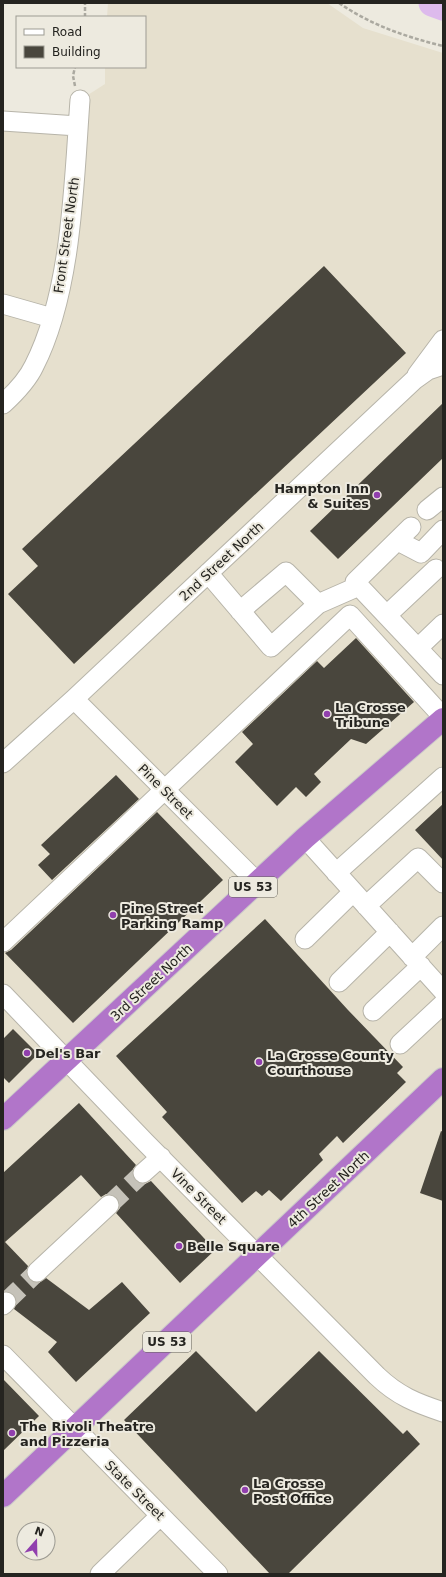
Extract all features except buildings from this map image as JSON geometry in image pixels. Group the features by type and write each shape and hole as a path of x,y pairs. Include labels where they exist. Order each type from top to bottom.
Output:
{"highway":[{"name":"3rd Street North","path":"3,1119 305,838 443,718"},
{"name":"4th Street North","path":"3,1496 75,1430 258,1255 441,1085"}],"street":[{"name":"Front Street North","path":"3,404 25,380 34,367 52,318 63,272 80,100"},
{"path":"3,121 78,126"},
{"path":"3,304 52,318"},
{"path":"414,380 443,340"},
{"name":"2nd Street North","path":"3,763 74,699 414,380 428,370 443,365"},
{"path":"428,510 443,496"},
{"path":"411,528 355,582 443,675"},
{"path":"421,553 443,530"},
{"path":"387,615 440,567 421,553 398,541"},
{"path":"240,611 286,572 318,604"},
{"path":"208,573 271,646 318,604 359,586"},
{"path":"3,942 163,789 350,614 443,718"},
{"path":"418,648 443,624"},
{"name":"Pine Street","path":"74,699 258,883"},
{"path":"336,873 443,777"},
{"path":"305,838 443,991"},
{"path":"366,906 418,858 443,883"},
{"path":"305,939 353,892"},
{"path":"373,1011 416,961 443,926"},
{"path":"339,982 390,932"},
{"name":"Vine Street","path":"3,994 161,1157 392,1389 404,1397 443,1412"},
{"path":"400,1044 443,1004"},
{"path":"143,1173 161,1157"},
{"path":"37,1272 109,1205"},
{"name":"State Street","path":"3,1355 218,1574"},
{"path":"100,1574 160,1516"}],"path":[{"path":"85,3 85,16"},
{"path":"339,3 353,13 398,34 443,46"}],"shaded area":[{"path":"108,3 327,3 363,28 443,53 443,1574 3,1574 3,121 78,126 80,100 105,84 105,68 146,68 146,16 107,16"}],"waterway":[{"path":"432,3 443,7"}],"tunnel":[{"path":"109,1205 143,1173"},
{"path":"6,1302 37,1272"}],"place":[{"name":"Hampton Inn & Suites","path":"377,495"},
{"name":"La Crosse Tribune","path":"327,714"},
{"name":"Pine Street Parking Ramp","path":"113,915"},
{"name":"Del's Bar","path":"27,1053"},
{"name":"La Crosse County Courthouse","path":"259,1062"},
{"name":"Belle Square","path":"179,1246"},
{"name":"The Rivoli Theatre and Pizzeria","path":"12,1433"},
{"name":"La Crosse Post Office","path":"245,1490"}]}
